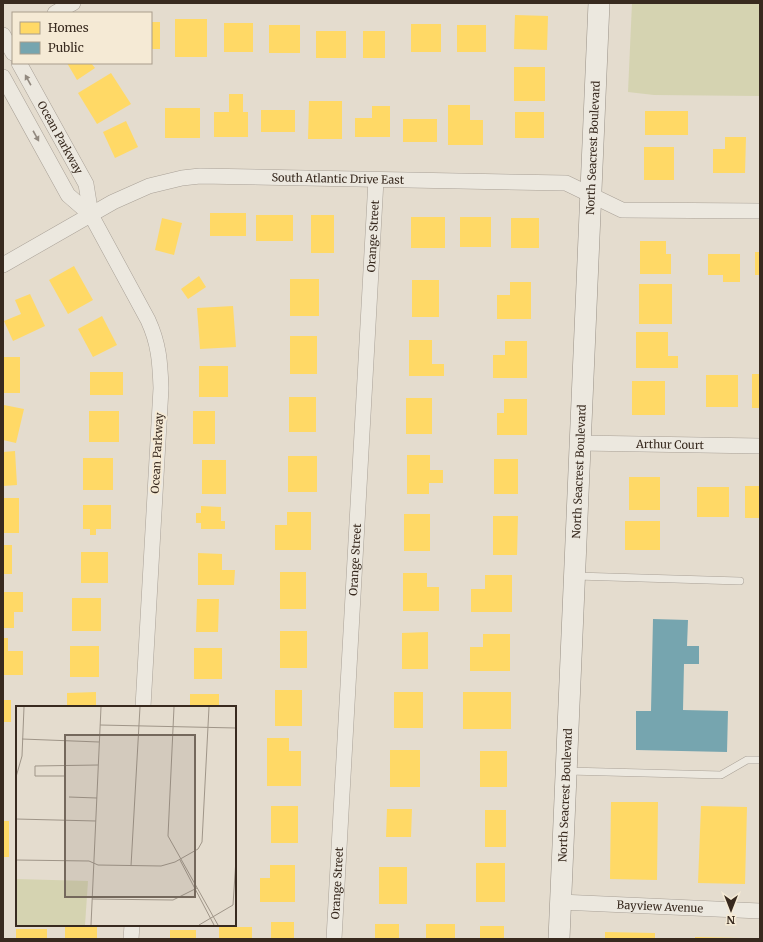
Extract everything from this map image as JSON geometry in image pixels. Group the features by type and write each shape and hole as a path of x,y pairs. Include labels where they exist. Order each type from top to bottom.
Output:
{"street":[{"path":"57,12 73,3"},
{"name":"North Seacrest Boulevard","path":"558,939 599,3"},
{"name":"Ocean Parkway","path":"20,64 86,184 91,215 148,320 156,337 160,354 161,388 143,706"},
{"name":"Ocean Parkway","path":"3,77 68,195 91,215"},
{"name":"South Atlantic Drive East","path":"3,265 91,215 149,186 182,178 200,176 566,183 590,196 622,210 760,211"},
{"name":"Orange Street","path":"334,939 376,180"},
{"name":"Arthur Court","path":"580,443 760,446"},
{"name":"Bayview Avenue","path":"560,902 760,910"},
{"path":"131,939 132,926"}],"lane":[{"path":"574,576 740,581"},
{"path":"566,771 721,775 747,760 760,760"}],"shaded area":[{"path":"632,3 760,3 760,96 654,95 628,92"}],"building: Homes":[{"path":"515,15 548,16 547,50 514,49"},
{"path":"175,19 207,19 207,57 175,57"},
{"path":"152,22 160,22 160,49 152,49"},
{"path":"224,23 253,23 253,52 224,52"},
{"path":"411,24 441,24 441,52 411,52"},
{"path":"269,25 300,25 300,53 269,53"},
{"path":"457,25 486,25 486,52 457,52"},
{"path":"316,31 346,31 346,58 316,58"},
{"path":"363,31 385,31 385,58 363,58"},
{"path":"68,64 92,64 95,68 77,80"},
{"path":"514,67 545,67 545,101 514,101"},
{"path":"111,73 131,104 97,124 78,93"},
{"path":"229,94 243,94 243,112 248,112 248,137 214,137 214,112 229,112"},
{"path":"309,101 342,101 342,139 308,139"},
{"path":"448,105 470,105 470,120 483,120 483,145 448,145"},
{"path":"372,106 390,106 390,137 355,137 355,118 372,118"},
{"path":"165,108 200,108 200,138 165,138"},
{"path":"261,110 295,110 295,132 261,132"},
{"path":"645,111 688,111 688,135 645,135"},
{"path":"515,112 544,112 544,138 515,138"},
{"path":"403,119 437,119 437,142 403,142"},
{"path":"126,121 138,147 115,158 103,132"},
{"path":"725,137 746,137 745,173 713,173 713,149 725,149"},
{"path":"644,147 674,147 674,180 644,180"},
{"path":"210,213 246,213 246,236 210,236"},
{"path":"256,215 293,215 293,241 256,241"},
{"path":"311,215 334,215 334,253 311,253"},
{"path":"411,217 445,217 445,248 411,248"},
{"path":"460,217 491,217 491,247 460,247"},
{"path":"162,218 182,223 174,255 155,250"},
{"path":"511,218 539,218 539,248 511,248"},
{"path":"640,241 666,241 666,254 671,254 671,274 640,274"},
{"path":"755,252 760,252 760,275 755,275"},
{"path":"708,254 740,254 740,282 723,282 723,275 708,275"},
{"path":"74,266 93,300 68,314 49,280"},
{"path":"199,276 206,287 188,299 181,289"},
{"path":"290,279 319,279 319,316 290,316"},
{"path":"412,280 439,280 439,317 412,317"},
{"path":"510,282 531,282 531,319 497,319 497,295 510,295"},
{"path":"639,284 672,284 672,324 639,324"},
{"path":"30,294 45,326 13,341 4,321 21,314 15,300"},
{"path":"233,306 236,347 200,349 197,308"},
{"path":"102,316 117,345 93,357 78,329"},
{"path":"636,332 668,332 668,356 678,356 678,368 636,368"},
{"path":"290,336 317,336 317,374 290,374"},
{"path":"409,340 432,340 432,364 444,364 444,376 409,376"},
{"path":"505,341 527,341 527,378 493,378 493,355 505,355"},
{"path":"3,357 20,357 20,393 3,393"},
{"path":"199,366 228,366 228,397 199,397"},
{"path":"90,372 123,372 123,395 90,395"},
{"path":"752,374 760,374 760,408 752,408"},
{"path":"706,375 738,375 738,407 706,407"},
{"path":"632,381 665,381 665,415 632,415"},
{"path":"289,397 316,397 316,432 289,432"},
{"path":"406,398 432,398 432,434 406,434"},
{"path":"504,399 527,399 527,435 497,435 497,413 504,413"},
{"path":"4,405 24,409 16,443 3,440"},
{"path":"89,411 119,411 119,442 89,442"},
{"path":"193,411 215,411 215,444 193,444"},
{"path":"15,451 17,485 3,486 3,452"},
{"path":"407,455 430,455 430,470 443,470 443,483 429,483 429,494 407,494"},
{"path":"288,456 317,456 317,492 288,492"},
{"path":"83,458 113,458 113,490 83,490"},
{"path":"494,459 518,459 518,494 494,494"},
{"path":"202,460 226,460 226,494 202,494"},
{"path":"629,477 660,477 660,510 629,510"},
{"path":"745,486 760,486 760,518 745,518"},
{"path":"697,487 729,487 729,517 697,517"},
{"path":"3,498 19,498 19,533 3,533"},
{"path":"83,505 111,505 111,529 96,529 96,535 90,535 90,529 83,529"},
{"path":"201,506 221,507 221,521 225,521 225,529 201,529 201,523 196,523 196,513 201,513"},
{"path":"287,512 311,512 311,550 275,550 275,525 287,525"},
{"path":"404,514 430,514 430,551 404,551"},
{"path":"493,516 518,516 517,555 493,555"},
{"path":"625,521 660,521 660,550 625,550"},
{"path":"3,545 12,545 12,574 3,574"},
{"path":"81,552 108,552 108,583 81,583"},
{"path":"198,553 222,554 222,570 235,570 234,585 198,585"},
{"path":"280,572 306,572 306,609 280,609"},
{"path":"403,573 427,573 427,587 439,587 439,611 403,611"},
{"path":"485,575 512,575 512,612 471,612 471,589 485,589"},
{"path":"3,592 23,592 23,612 14,612 14,628 3,628"},
{"path":"72,598 101,598 101,631 72,631"},
{"path":"197,599 219,599 218,632 196,632"},
{"path":"280,631 307,631 307,668 280,668"},
{"path":"428,632 428,669 402,669 402,633"},
{"path":"483,634 510,634 510,671 470,671 470,647 483,647"},
{"path":"3,638 8,638 8,651 23,651 23,675 3,675"},
{"path":"70,646 99,646 99,677 70,677"},
{"path":"194,648 222,648 222,679 194,679"},
{"path":"275,690 302,690 302,726 275,726"},
{"path":"96,692 96,706 67,706 67,693"},
{"path":"394,692 423,692 423,728 394,728"},
{"path":"463,692 511,692 511,729 463,729"},
{"path":"190,694 219,694 219,706 190,706"},
{"path":"3,700 11,700 11,722 3,722"},
{"path":"267,738 289,738 289,751 301,751 301,786 267,786"},
{"path":"390,750 420,750 420,787 390,787"},
{"path":"480,751 507,751 507,787 480,787"},
{"path":"611,802 658,802 657,880 610,879"},
{"path":"271,806 298,806 298,843 271,843"},
{"path":"701,806 747,807 745,884 698,883"},
{"path":"387,809 412,809 411,837 386,837"},
{"path":"485,810 506,810 506,847 485,847"},
{"path":"3,821 9,821 9,857 3,857"},
{"path":"476,863 505,863 505,902 476,902"},
{"path":"270,865 295,865 295,902 260,902 260,878 270,878"},
{"path":"379,867 407,867 407,904 379,904"},
{"path":"271,922 294,922 294,939 271,939"},
{"path":"375,924 399,924 399,939 375,939"},
{"path":"426,924 455,924 455,939 426,939"},
{"path":"480,926 504,926 504,939 480,939"},
{"path":"65,927 97,927 97,939 65,939"},
{"path":"219,927 252,927 252,939 219,939"},
{"path":"16,929 47,929 47,939 16,939"},
{"path":"170,930 196,930 196,939 170,939"},
{"path":"605,932 655,933 655,939 605,939"},
{"path":"695,937 740,938 740,939 695,939"}],"building: Public":[{"path":"653,619 688,620 687,646 699,646 699,664 684,664 683,710 728,711 727,752 636,750 636,711 651,711"}]}
